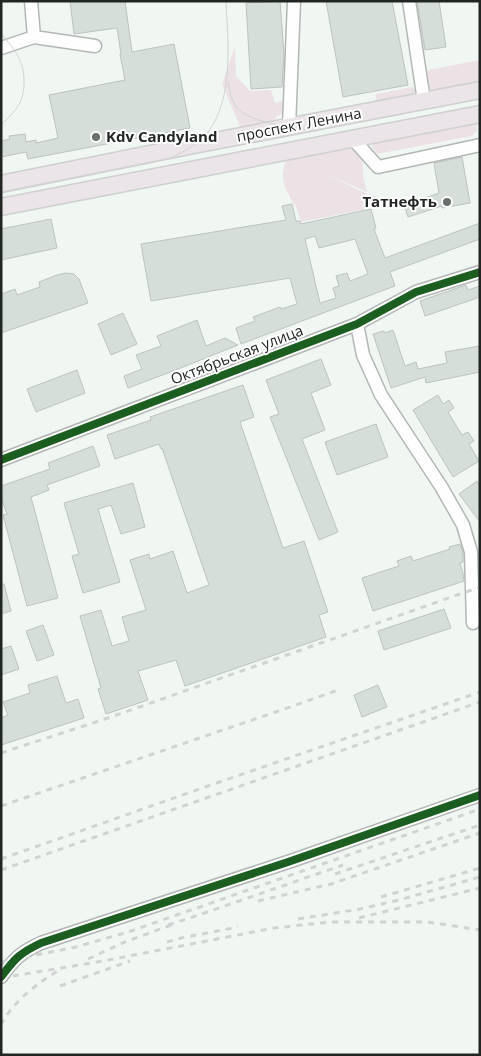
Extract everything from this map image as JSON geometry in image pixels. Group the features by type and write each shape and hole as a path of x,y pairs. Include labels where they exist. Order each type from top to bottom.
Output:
{"main road":[{"name":"проспект Ленина","path":"1,184 480,90"},
{"name":"проспект Ленина","path":"1,207 480,114"}],"street":[{"path":"32,1 34,37"},
{"path":"289,127 294,1"},
{"path":"409,1 424,100"},
{"path":"1,48 34,37 95,46"},
{"path":"353,139 378,167 480,145"},
{"name":"Октябрьская улица","path":"1,460 357,324 416,292 480,272"},
{"path":"357,324 363,355 381,395 442,488 463,525 471,552 473,623"},
{"path":"1,977 15,959 26,950 41,943 288,862 480,795"}],"shaded area":[{"path":"235,46 236,76 250,91 271,90 275,103 285,101 288,112 277,116 272,125 241,129 222,84"},
{"path":"480,60 480,83 427,93 423,71"},
{"path":"412,87 416,90 412,98 375,104 376,94"},
{"path":"476,123 477,131 472,136 377,154 372,147 373,139"},
{"path":"349,148 362,158 367,192 326,174 367,194 372,208 301,222 295,204 284,184 283,173 286,160"}],"building":[{"path":"70,1 125,1 132,52 174,44 190,128 28,159 26,152 1,157 1,141 10,139 9,136 25,134 26,142 36,140 36,143 58,138 49,95 125,80 117,28 74,34"},
{"path":"280,1 284,55 282,87 251,89 246,3"},
{"path":"326,1 392,1 408,85 343,97"},
{"path":"417,1 439,1 446,47 425,50"},
{"path":"462,157 470,203 442,208 442,206 408,217 404,205 439,193 434,163"},
{"path":"292,204 296,221 300,221 301,224 371,209 376,228 374,229 385,258 480,223 480,239 390,272 395,286 241,344 236,328 255,321 253,317 280,307 281,309 297,304 290,278 151,301 141,244 286,220 282,206","holes":["315,236 319,248 355,239 368,274 350,281 347,273 336,276 339,286 333,288 336,298 320,303 305,239"]},
{"path":"51,219 57,248 1,260 1,229"},
{"path":"66,273 74,274 79,279 88,303 1,333 1,294 15,289 17,295 40,287 39,282"},
{"path":"466,285 468,290 480,286 480,297 425,316 420,301"},
{"path":"123,313 137,344 111,355 98,324"},
{"path":"197,320 206,346 225,338 238,345 128,388 124,376 142,369 136,355 161,346 157,336"},
{"path":"393,330 405,366 416,362 418,369 447,363 445,352 480,346 480,372 426,383 425,377 391,388 373,334"},
{"path":"321,359 331,385 311,393 325,430 302,439 338,532 319,540 270,417 279,414 266,380"},
{"path":"77,370 85,393 36,412 27,389"},
{"path":"243,385 254,417 240,422 283,548 304,541 328,612 319,615 326,637 185,686 176,660 138,671 148,700 106,714 98,689 101,688 80,616 101,610 112,646 129,641 122,617 146,610 130,560 149,554 150,559 173,551 187,593 209,585 162,448 159,444 115,459 107,435 151,420 150,417"},
{"path":"438,395 443,404 449,400 454,408 448,412 462,435 468,432 474,441 469,444 479,461 453,477 413,410"},
{"path":"376,424 388,457 337,475 325,442"},
{"path":"93,446 100,466 47,485 49,490 31,497 58,598 27,606 3,515 7,514 1,498 1,486 50,469 48,463"},
{"path":"477,481 480,486 480,522 459,494"},
{"path":"133,483 145,527 121,534 111,505 98,509 120,582 83,593 72,556 79,554 64,503"},
{"path":"460,544 463,562 460,563 464,581 373,611 362,578 399,566 397,561 411,556 413,561"},
{"path":"1,584 4,584 11,611 1,614"},
{"path":"444,609 451,628 384,650 378,631"},
{"path":"43,625 54,655 37,661 26,631"},
{"path":"11,646 19,669 1,675 1,649"},
{"path":"57,676 66,703 78,699 84,718 1,745 1,718 8,715 3,702 30,693 28,685"},
{"path":"378,685 387,707 362,717 354,695"}],"tram line":[{"path":"1,192 171,158 200,140 208,132 216,118 226,86 228,51 226,1"},
{"path":"1,34 18,57 24,78 20,102 1,125"},
{"path":"228,82 233,102 243,113 252,118 273,124 315,131"}],"railway":[{"path":"1,753 108,718 480,587"},
{"path":"1,806 338,690"},
{"path":"1,859 480,692"},
{"path":"1,870 480,702"},
{"path":"1,962 76,947 128,932 480,809"},
{"path":"335,874 480,825"},
{"path":"258,901 331,884 480,833"},
{"path":"168,925 343,865"},
{"path":"381,897 480,868"},
{"path":"298,919 360,909 480,877"},
{"path":"359,918 480,888"},
{"path":"1,978 103,961 274,928 330,922 428,922 480,930"},
{"path":"88,959 125,942 174,924"},
{"path":"167,942 238,927"},
{"path":"60,986 130,961"},
{"path":"1,1025 5,1017 26,994 58,971"}],"cycle path":[{"path":"1,460 357,324 416,292 480,272"},
{"path":"1,977 18,957 41,943 288,862 480,795"}],"place":[{"name":"Kdv Candyland","path":"96,137"},
{"name":"Татнефть","path":"447,202"}]}
